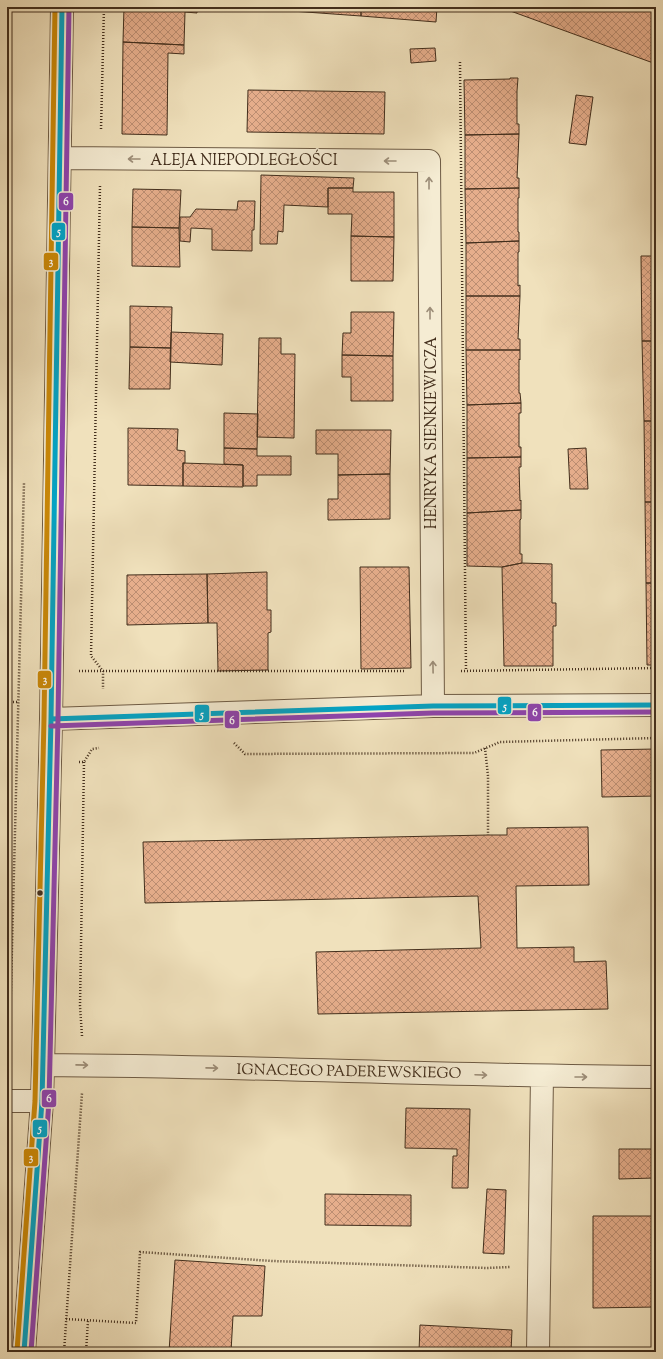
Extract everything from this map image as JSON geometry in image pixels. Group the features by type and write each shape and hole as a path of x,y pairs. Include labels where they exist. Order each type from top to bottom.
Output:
{"street":[{"path":"24,1352 42,1101 52,671 62,7"},
{"name":"ALEJA NIEPODLEGŁOŚCI","path":"60,158 428,161"},
{"name":"HENRYKA SIENKIEWICZA","path":"428,161 433,706"},
{"path":"51,719 433,706 656,705"},
{"name":"IGNACEGO PADEREWSKIEGO","path":"43,1065 542,1076 656,1077"},
{"path":"538,1352 542,1076"},
{"path":"7,1101 42,1101"}],"path":[{"path":"17,761 84,762 92,749 103,748 103,671 91,656 104,7"},
{"path":"460,62 466,671"},
{"path":"7,1072 9,1064 24,480"},
{"path":"19,669 52,671 466,671 656,668"},
{"path":"7,702 18,702"},
{"path":"227,743 235,743 245,754 474,753 500,742 656,738"},
{"path":"485,748 488,776 488,836"},
{"path":"66,1319 136,1324 140,1252 272,1261 487,1268 539,1265"},
{"path":"86,1352 88,1320"}],"building":[{"path":"124,7 197,7 197,13 185,12 184,45 123,42"},
{"path":"279,7 361,7 361,16 278,10"},
{"path":"361,7 437,7 436,22 361,16"},
{"path":"506,7 656,7 656,64 505,9"},
{"path":"123,42 184,45 184,54 168,53 167,135 122,134"},
{"path":"435,48 436,61 411,63 410,49"},
{"path":"518,78 517,124 519,124 519,134 465,135 464,80"},
{"path":"248,90 385,92 384,134 247,132"},
{"path":"576,95 593,97 586,145 569,143"},
{"path":"519,134 517,178 519,178 519,188 465,189 465,135"},
{"path":"261,175 354,178 353,188 328,188 328,207 284,205 283,232 278,231 277,244 260,244"},
{"path":"328,188 353,188 353,192 394,192 394,237 351,236 352,214 328,214"},
{"path":"519,188 519,241 466,243 465,189"},
{"path":"133,189 181,190 179,228 132,227"},
{"path":"238,201 255,201 254,230 252,230 252,251 212,250 212,229 191,228 190,242 180,241 180,217 190,217 196,209 237,210"},
{"path":"132,227 179,228 180,267 132,266"},
{"path":"351,236 394,237 393,281 351,281"},
{"path":"519,241 518,286 520,285 520,296 466,296 466,243"},
{"path":"641,256 656,256 656,341 642,341"},
{"path":"466,296 520,296 518,339 520,339 520,350 466,350"},
{"path":"130,306 172,307 171,348 130,347"},
{"path":"351,312 394,312 393,356 342,355 343,333 351,333"},
{"path":"171,332 223,334 222,365 170,362"},
{"path":"259,338 281,338 281,354 295,354 294,438 257,437"},
{"path":"642,341 656,341 656,421 644,421"},
{"path":"130,347 171,348 170,389 129,389"},
{"path":"466,350 520,350 519,393 521,403 467,405"},
{"path":"342,355 393,356 393,401 351,401 351,377 342,377"},
{"path":"521,403 521,413 519,413 519,447 521,447 521,457 467,458 467,405"},
{"path":"224,413 258,414 257,449 224,448"},
{"path":"644,421 656,421 656,502 645,502"},
{"path":"128,428 178,429 177,450 185,451 185,463 183,463 183,486 128,485"},
{"path":"316,430 391,430 390,474 338,475 338,454 316,454"},
{"path":"224,448 257,449 257,456 291,456 291,475 257,475 257,486 243,486 243,465 224,464"},
{"path":"586,448 588,489 570,489 568,449"},
{"path":"521,457 521,467 519,467 521,510 467,513 467,458"},
{"path":"183,463 243,465 243,487 183,486"},
{"path":"390,474 390,519 328,520 328,499 338,499 338,475"},
{"path":"645,502 656,502 656,583 646,583"},
{"path":"521,510 520,554 522,554 522,563 502,567 467,566 467,513"},
{"path":"522,563 552,564 552,603 556,603 556,626 553,626 553,666 504,666 502,567"},
{"path":"360,567 409,567 411,668 361,669"},
{"path":"267,572 267,610 271,610 271,632 268,633 268,670 218,671 217,623 208,623 207,574"},
{"path":"207,574 208,623 127,625 127,575"},
{"path":"646,583 656,583 656,665 647,665"},
{"path":"656,749 656,796 602,797 601,750"},
{"path":"588,827 589,885 516,886 517,948 574,947 574,962 606,961 608,1009 318,1014 316,952 481,948 478,896 145,903 143,842 507,835 507,828"},
{"path":"406,1108 470,1109 468,1188 452,1188 453,1156 457,1156 457,1149 405,1148"},
{"path":"619,1149 653,1149 654,1178 619,1179"},
{"path":"487,1189 506,1190 504,1254 483,1253"},
{"path":"325,1194 411,1195 411,1226 325,1225"},
{"path":"593,1216 655,1216 655,1307 593,1308"},
{"path":"175,1260 265,1266 262,1316 233,1316 231,1352 169,1352"},
{"path":"420,1325 512,1330 511,1352 419,1352"}],"transit line":[{"name":"3","path":"17,1351 35,1101 44,719 55,7"},
{"name":"5","path":"24,1352 42,1101 51,719 62,7"},
{"name":"6","path":"31,1352 49,1101 58,719 69,7"},
{"name":"5","path":"51,719 433,706 656,705"},
{"name":"6","path":"51,726 433,713 656,712"}]}
